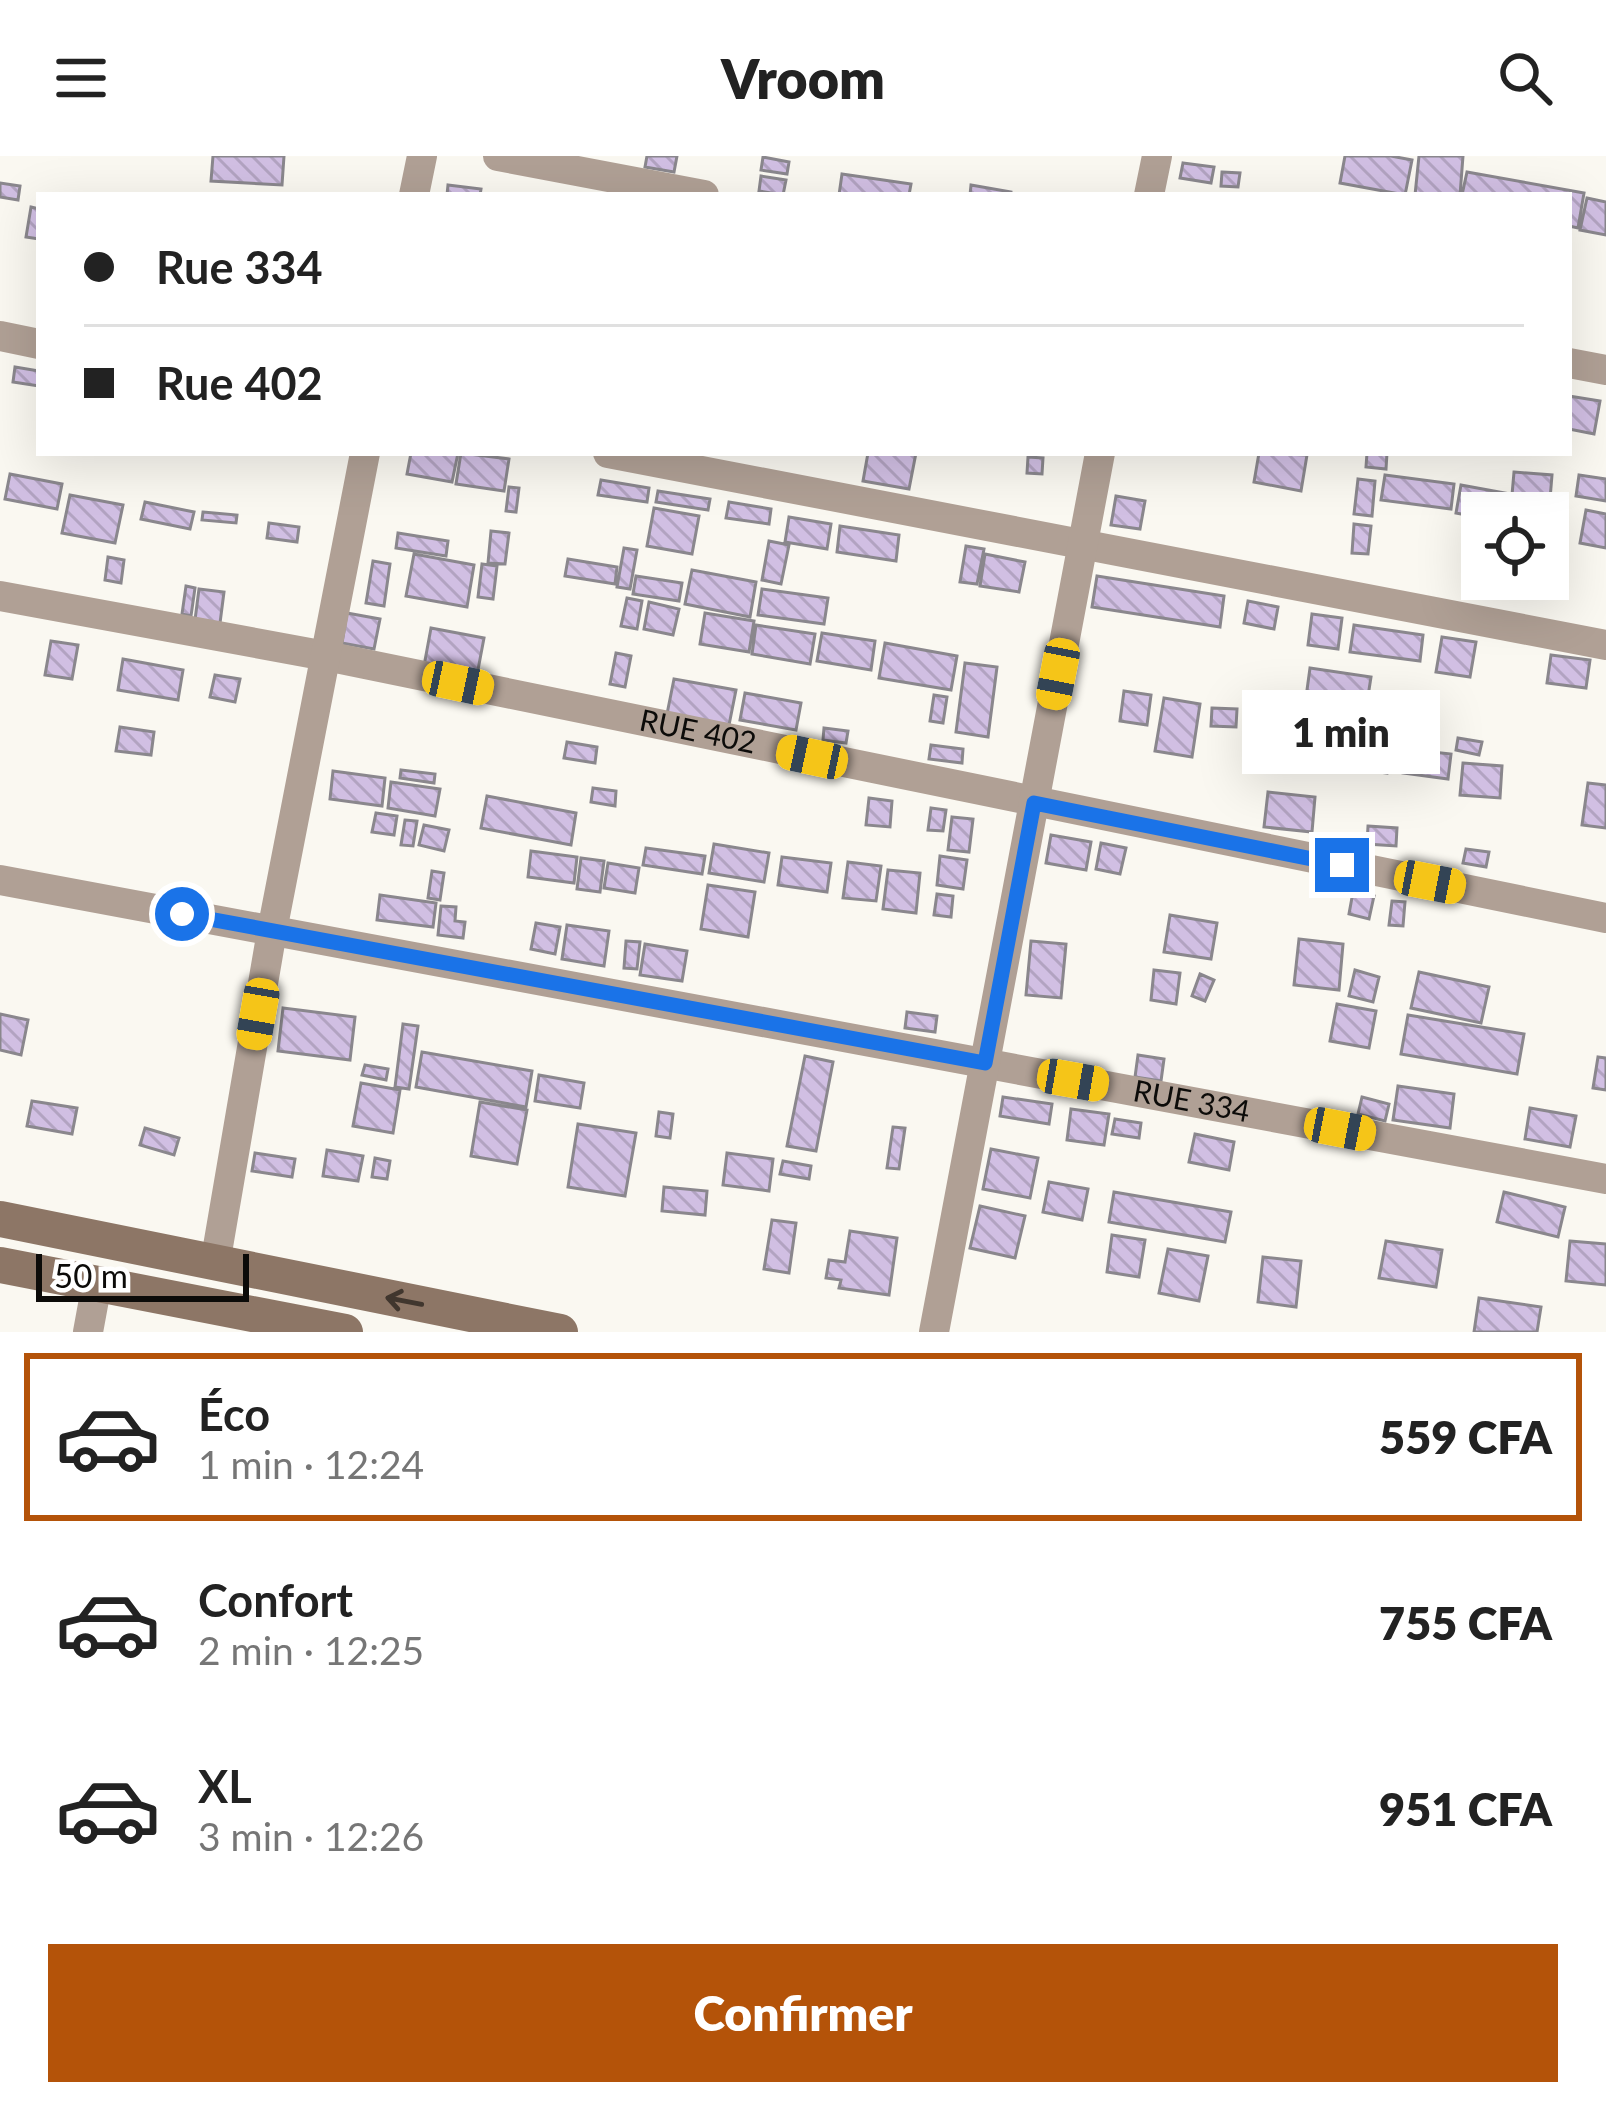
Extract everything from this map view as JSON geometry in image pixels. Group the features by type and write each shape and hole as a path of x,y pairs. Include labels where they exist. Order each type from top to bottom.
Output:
{"main road":[{"path":"0,1219 560,1332"},
{"path":"0,1265 345,1332"}],"street":[{"path":"416,192 422,156"},
{"path":"498,156 688,192"},
{"path":"1150,192 1157,156"},
{"path":"0,337 36,343"},
{"path":"1572,364 1606,370"},
{"path":"214,1264 272,931 364,456"},
{"path":"624,456 1606,644"},
{"path":"934,1332 1099,456"},
{"name":"RUE 402","path":"0,596 326,656 1606,918"},
{"name":"RUE 334","path":"0,880 1606,1179"},
{"path":"88,1332 97,1283"}],"building":[{"path":"213,156 284,156 282,185 211,181"},
{"path":"647,156 677,156 674,172 645,167"},
{"path":"1345,156 1412,160 1406,192 1340,183"},
{"path":"1419,156 1463,156 1460,192 1415,192"},
{"path":"763,157 789,162 787,174 761,170"},
{"path":"1183,163 1214,167 1211,183 1180,178"},
{"path":"1222,172 1240,173 1238,187 1221,186"},
{"path":"1467,172 1584,193 1578,228 1572,227 1572,192 1463,192"},
{"path":"842,174 911,184 910,192 839,192"},
{"path":"761,176 786,180 784,192 759,191"},
{"path":"0,183 20,186 18,200 0,197"},
{"path":"448,185 481,189 480,192 447,192"},
{"path":"971,185 1011,192 970,192"},
{"path":"1587,198 1606,202 1606,235 1580,230"},
{"path":"31,207 36,208 36,239 26,237"},
{"path":"15,367 36,370 36,386 13,382"},
{"path":"1572,396 1600,401 1594,434 1572,430"},
{"path":"410,456 457,456 452,482 407,474"},
{"path":"461,456 509,459 504,491 456,484"},
{"path":"867,456 915,456 909,489 863,481"},
{"path":"1258,456 1307,456 1301,491 1254,482"},
{"path":"1367,456 1387,456 1386,469 1366,467"},
{"path":"1028,457 1043,458 1042,474 1027,473"},
{"path":"1514,472 1552,475 1551,492 1512,492"},
{"path":"10,474 62,484 57,509 5,499"},
{"path":"1385,475 1454,484 1451,509 1381,500"},
{"path":"1579,475 1606,479 1606,501 1576,496"},
{"path":"1358,479 1375,481 1372,516 1354,514"},
{"path":"601,480 649,488 647,502 598,495"},
{"path":"1461,485 1499,492 1461,492 1461,514 1456,513"},
{"path":"509,487 519,488 516,512 506,511"},
{"path":"658,491 710,499 708,510 656,502"},
{"path":"70,495 123,505 115,543 62,533"},
{"path":"1116,496 1145,501 1140,529 1111,525"},
{"path":"145,502 194,512 190,529 141,519"},
{"path":"729,502 771,509 769,524 726,518"},
{"path":"654,508 699,516 692,554 647,546"},
{"path":"1586,510 1606,514 1606,548 1580,543"},
{"path":"203,512 237,515 236,523 202,520"},
{"path":"789,517 831,524 827,549 785,542"},
{"path":"269,523 299,527 297,542 267,538"},
{"path":"1354,524 1371,526 1368,554 1352,553"},
{"path":"840,526 899,535 896,561 837,552"},
{"path":"491,531 509,533 505,564 488,563"},
{"path":"398,533 448,541 446,556 396,548"},
{"path":"769,541 789,545 781,584 762,580"},
{"path":"966,546 984,549 977,584 960,582"},
{"path":"624,548 637,550 630,589 617,587"},
{"path":"414,554 474,565 467,607 406,596"},
{"path":"985,554 1025,562 1019,592 980,586"},
{"path":"108,557 124,560 121,583 105,580"},
{"path":"568,559 617,567 615,584 565,576"},
{"path":"373,561 390,564 384,606 366,603"},
{"path":"482,564 497,566 493,599 478,597"},
{"path":"692,570 756,582 750,617 685,604"},
{"path":"636,576 682,583 679,601 633,594"},
{"path":"1097,576 1224,596 1220,627 1092,607"},
{"path":"186,586 195,588 191,616 182,614"},
{"path":"199,589 224,592 220,623 195,620"},
{"path":"762,589 828,598 824,624 758,615"},
{"path":"627,598 642,601 637,629 621,626"},
{"path":"1248,601 1278,607 1274,629 1244,623"},
{"path":"649,602 679,609 673,635 644,629"},
{"path":"347,613 380,619 374,649 342,643"},
{"path":"705,613 754,621 749,652 700,644"},
{"path":"1312,614 1342,618 1338,649 1308,645"},
{"path":"756,625 815,634 810,664 752,654"},
{"path":"1354,625 1423,635 1420,661 1350,652"},
{"path":"431,628 484,638 477,675 424,666"},
{"path":"822,633 875,641 871,670 817,661"},
{"path":"1442,637 1476,642 1470,677 1436,672"},
{"path":"51,641 78,645 72,679 45,675"},
{"path":"885,643 957,656 951,690 879,678"},
{"path":"616,653 631,656 625,687 610,684"},
{"path":"1551,655 1590,660 1586,688 1547,683"},
{"path":"123,659 183,670 178,700 118,690"},
{"path":"965,663 997,667 988,737 956,732"},
{"path":"1310,668 1371,677 1364,722 1304,712"},
{"path":"215,675 240,679 235,702 210,697"},
{"path":"674,679 736,690 729,725 667,714"},
{"path":"1124,691 1151,695 1147,725 1120,721"},
{"path":"745,693 801,703 796,730 740,720"},
{"path":"934,695 947,697 943,723 930,721"},
{"path":"1164,698 1200,704 1192,757 1155,751"},
{"path":"1212,708 1237,709 1236,727 1211,726"},
{"path":"1267,720 1321,726 1315,772 1262,766"},
{"path":"120,727 154,732 151,755 116,751"},
{"path":"824,728 848,731 846,743 823,740"},
{"path":"1337,736 1391,742 1387,773 1333,766"},
{"path":"1458,738 1482,742 1479,755 1456,750"},
{"path":"567,742 597,747 595,763 564,758"},
{"path":"931,745 963,749 962,763 929,759"},
{"path":"1406,749 1451,754 1448,779 1403,773"},
{"path":"1463,763 1502,766 1500,798 1460,795"},
{"path":"401,770 435,774 434,783 400,778"},
{"path":"333,771 385,778 382,806 330,799"},
{"path":"391,782 440,789 435,816 388,808"},
{"path":"1588,783 1606,785 1606,828 1582,825"},
{"path":"593,788 616,791 615,806 591,802"},
{"path":"1268,792 1315,797 1312,832 1264,827"},
{"path":"487,796 576,813 571,845 481,828"},
{"path":"869,798 892,801 890,827 866,825"},
{"path":"931,808 946,810 943,831 928,830"},
{"path":"376,813 397,816 394,835 372,832"},
{"path":"952,817 973,819 969,852 948,850"},
{"path":"405,820 417,821 413,846 401,845"},
{"path":"424,825 449,830 444,851 419,845"},
{"path":"1368,826 1397,828 1396,846 1367,844"},
{"path":"1051,835 1091,842 1086,870 1046,863"},
{"path":"1101,843 1126,848 1120,874 1096,869"},
{"path":"714,844 769,853 764,882 709,873"},
{"path":"646,848 705,856 702,874 643,865"},
{"path":"1466,849 1489,852 1486,867 1463,863"},
{"path":"531,851 577,857 574,883 528,877"},
{"path":"940,856 967,860 963,889 937,885"},
{"path":"782,857 831,863 827,892 778,885"},
{"path":"581,858 604,861 600,892 577,889"},
{"path":"848,862 881,866 876,901 843,898"},
{"path":"608,863 639,868 635,893 604,888"},
{"path":"888,870 920,873 916,913 883,909"},
{"path":"432,871 444,873 440,900 428,898"},
{"path":"708,885 755,892 748,937 701,929"},
{"path":"1353,892 1374,896 1369,919 1349,914"},
{"path":"937,894 953,896 951,917 934,915"},
{"path":"380,895 436,903 433,927 377,920"},
{"path":"1392,901 1405,902 1403,926 1389,925"},
{"path":"441,906 456,907 455,921 465,922 463,938 438,935"},
{"path":"1170,915 1217,923 1211,959 1164,952"},
{"path":"536,923 560,927 555,954 531,949"},
{"path":"567,925 609,931 604,966 562,959"},
{"path":"1299,939 1343,944 1339,990 1294,985"},
{"path":"626,941 640,942 637,969 624,968"},
{"path":"1031,941 1066,944 1061,998 1026,995"},
{"path":"645,944 687,951 682,981 640,975"},
{"path":"1154,970 1180,973 1176,1004 1151,1000"},
{"path":"1355,970 1379,977 1373,1002 1349,996"},
{"path":"1419,972 1489,987 1481,1023 1411,1008"},
{"path":"1200,974 1214,980 1205,1001 1192,996"},
{"path":"1337,1004 1376,1011 1369,1048 1330,1041"},
{"path":"283,1008 355,1017 350,1060 278,1051"},
{"path":"907,1012 937,1016 935,1032 905,1028"},
{"path":"0,1014 28,1020 21,1055 0,1050"},
{"path":"1408,1015 1524,1034 1517,1074 1401,1054"},
{"path":"403,1024 418,1026 409,1089 395,1087"},
{"path":"422,1052 532,1071 526,1107 416,1087"},
{"path":"1138,1055 1164,1059 1161,1081 1135,1077"},
{"path":"805,1056 833,1062 816,1151 787,1146"},
{"path":"1598,1057 1606,1058 1606,1090 1593,1088"},
{"path":"365,1065 388,1069 386,1080 362,1075"},
{"path":"539,1075 584,1083 580,1108 535,1101"},
{"path":"361,1083 400,1090 393,1133 353,1126"},
{"path":"1398,1086 1454,1094 1450,1128 1393,1120"},
{"path":"1003,1097 1052,1104 1049,1124 1000,1116"},
{"path":"1362,1097 1389,1104 1385,1121 1358,1114"},
{"path":"32,1101 77,1108 72,1134 27,1126"},
{"path":"480,1102 527,1110 517,1164 471,1156"},
{"path":"1530,1108 1576,1116 1570,1147 1525,1139"},
{"path":"1071,1109 1109,1114 1104,1145 1067,1140"},
{"path":"659,1112 673,1114 670,1138 656,1136"},
{"path":"1115,1119 1141,1123 1139,1138 1112,1134"},
{"path":"578,1124 636,1133 625,1196 568,1187"},
{"path":"893,1127 905,1128 899,1169 887,1168"},
{"path":"145,1128 179,1138 174,1155 140,1145"},
{"path":"1195,1134 1234,1142 1229,1170 1189,1162"},
{"path":"991,1149 1038,1158 1030,1198 983,1189"},
{"path":"327,1150 363,1156 358,1181 323,1176"},
{"path":"255,1153 295,1159 292,1177 252,1171"},
{"path":"727,1153 773,1159 769,1191 723,1185"},
{"path":"375,1158 390,1161 387,1179 372,1177"},
{"path":"783,1161 811,1166 809,1179 780,1174"},
{"path":"1049,1182 1088,1189 1082,1220 1043,1212"},
{"path":"664,1187 707,1191 705,1215 662,1211"},
{"path":"1114,1192 1231,1212 1225,1242 1109,1222"},
{"path":"1504,1192 1565,1207 1558,1237 1497,1222"},
{"path":"980,1206 1025,1216 1015,1258 970,1248"},
{"path":"772,1220 796,1223 789,1273 764,1269"},
{"path":"850,1231 897,1238 889,1295 839,1288 841,1280 826,1278 829,1260 845,1262"},
{"path":"1112,1235 1145,1240 1139,1277 1107,1272"},
{"path":"1386,1241 1442,1250 1436,1287 1379,1278"},
{"path":"1570,1241 1606,1244 1606,1285 1566,1281"},
{"path":"1168,1249 1208,1256 1199,1301 1159,1293"},
{"path":"1263,1257 1301,1261 1296,1307 1258,1302"},
{"path":"1479,1298 1541,1307 1537,1332 1474,1332"}],"route":[{"path":"182,914 985,1063 1034,803 1342,865"}]}
